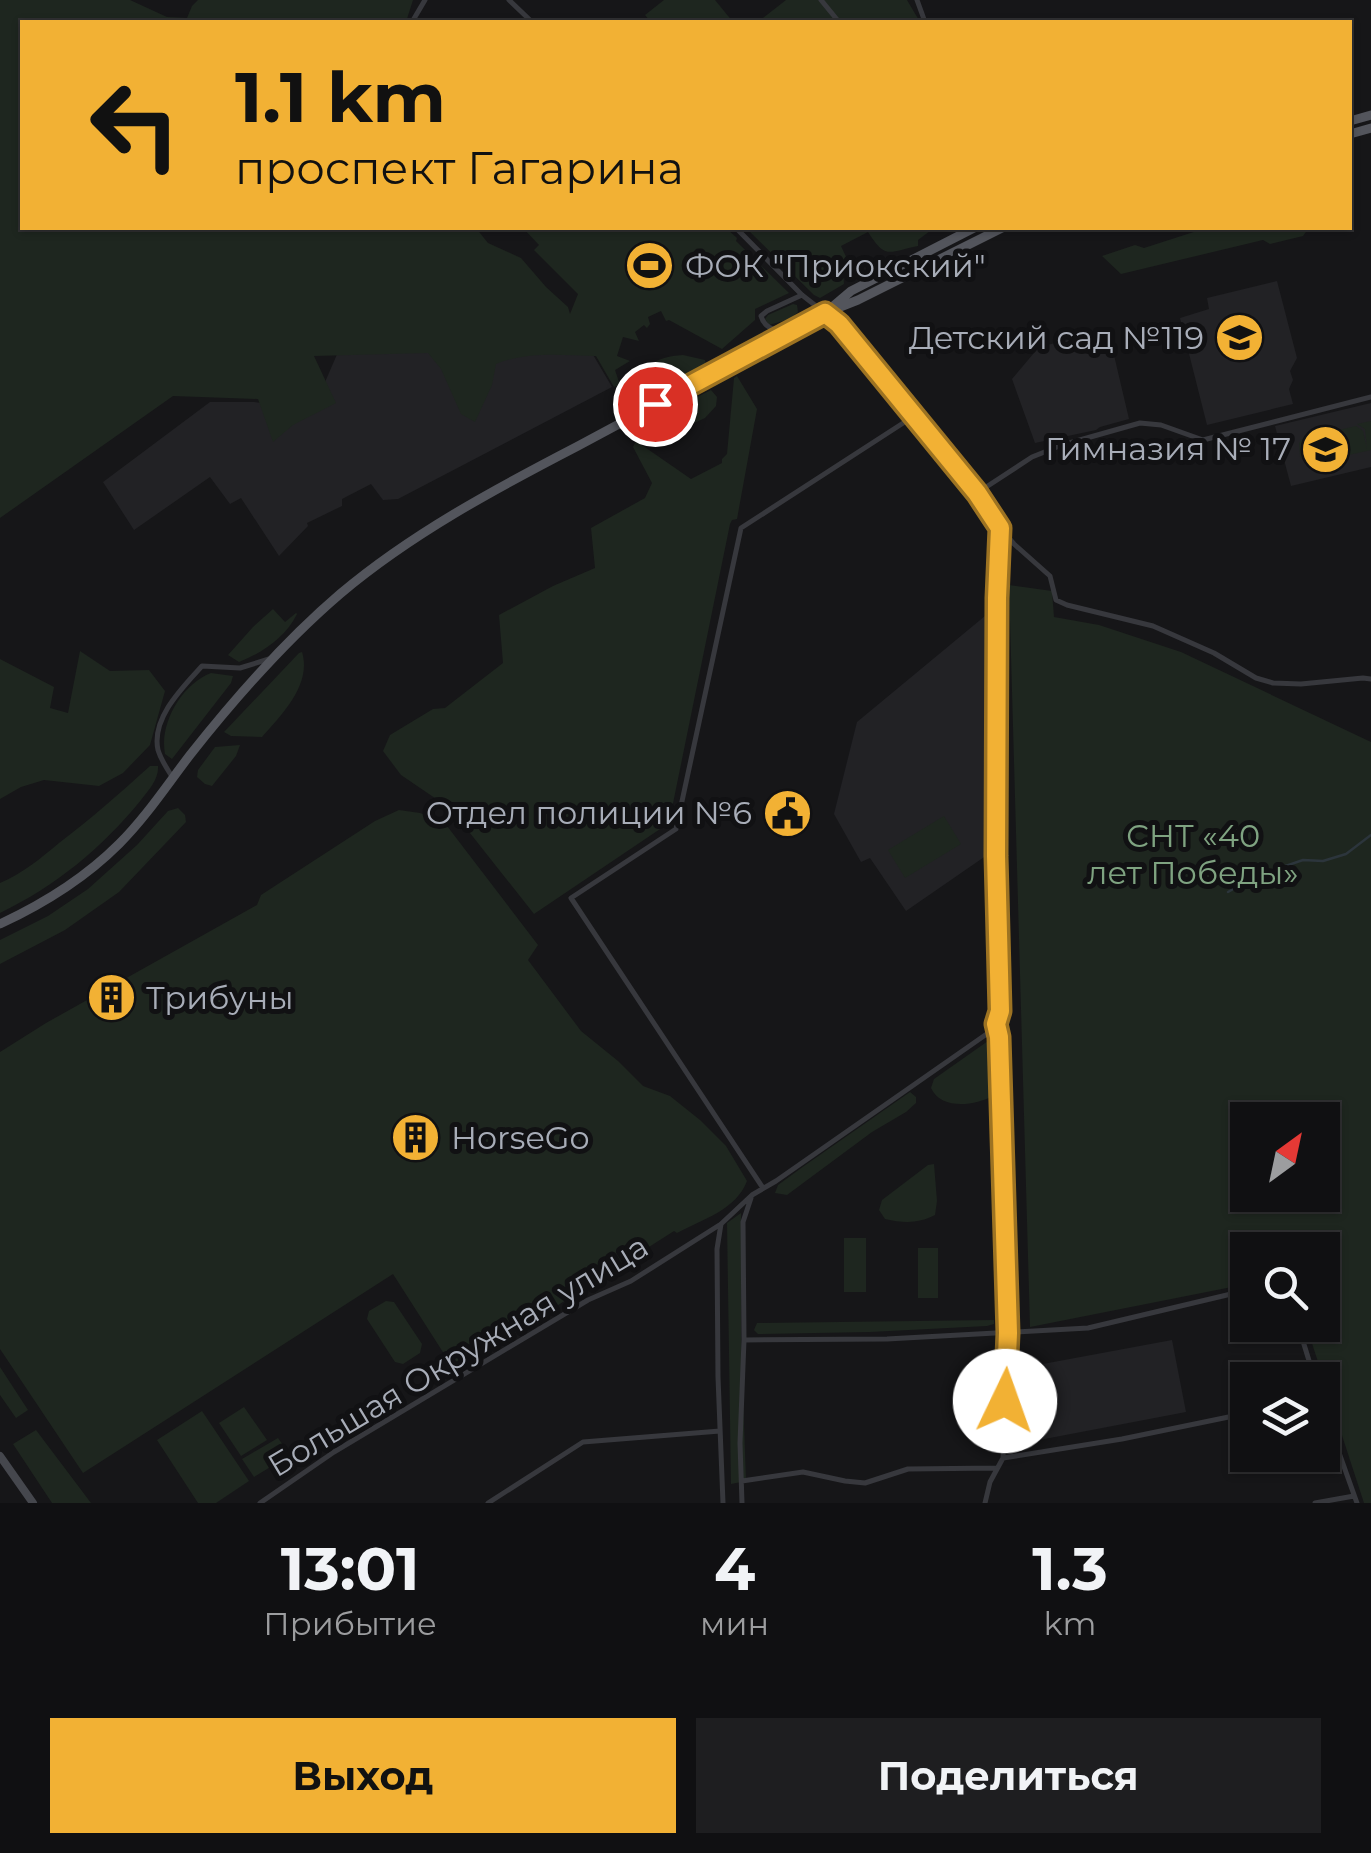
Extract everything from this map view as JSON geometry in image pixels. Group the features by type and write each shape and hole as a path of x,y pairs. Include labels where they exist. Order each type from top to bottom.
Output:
{"main road":[{"path":"825,313 851,291 970,230"},
{"path":"0,924 63,890 93,868 140,821 230,707 276,656 343,592 406,543 527,472 825,313 998,230"},
{"path":"0,1456 33,1503"}],"street":[{"path":"510,0 530,20"},
{"path":"821,0 837,20"},
{"path":"738,230 802,296 849,336 977,493 1000,528 1050,576 1056,600 1153,626 1273,683 1371,679"},
{"path":"788,333 768,328 761,316 802,296"},
{"path":"977,493 1032,456 1140,423 1161,425 1203,440 1371,397"},
{"path":"763,1188 570,898 676,829 741,528 914,416"},
{"path":"985,1503 990,1482 1003,1458 1008,1333 996,1024 1000,1011 996,856 1000,528"},
{"path":"173,778 162,762 157,741 178,693 202,666 240,668 276,656"},
{"name":"Большая Окружная улица","path":"260,1503 334,1452 588,1300 631,1281 722,1224 752,1196 996,1024"},
{"path":"742,1503 743,1222 752,1196"},
{"path":"722,1224 717,1249 723,1503"},
{"path":"744,1340 1088,1328 1230,1294"},
{"path":"1003,1458 1230,1417"},
{"path":"488,1503 584,1442 720,1431"},
{"path":"1315,1503 1356,1499 1340,1455"},
{"path":"742,1480 803,1472 865,1482 908,1469 997,1468"}],"shaded area":[{"name":"Детский сад №119","path":"1277,281 1297,358 1290,371 1293,404 1207,425 1180,318 1209,309 1207,298"},
{"path":"1105,331 1109,334 1129,419 1035,443 1012,379 1039,347"},
{"path":"338,352 592,353 612,387 398,499 383,500 371,484 342,499 342,506 307,523 279,556 241,498 230,504 210,477 134,530 103,482 210,402 254,402 313,410"},
{"name":"Гимназия № 17","path":"1371,403 1371,467 1291,486 1275,426"},
{"path":"991,611 990,853 906,911 870,858 861,862 834,814 857,722"},
{"path":"1172,1340 1186,1412 1034,1441 1032,1366"}],"green space":[{"path":"0,0 130,0 167,17 187,18 198,0 413,0 407,20 20,20 20,230 478,230 488,243 521,258 568,307 570,314 578,294 534,250 539,245 525,230 728,230 789,293 755,309 755,320 722,349 666,321 661,311 648,317 647,328 644,325 635,332 639,341 623,337 617,356 630,361 615,370 620,385 614,387 596,356 533,355 496,364 492,385 475,422 461,414 441,369 428,353 314,356 336,403 293,425 273,442 258,399 173,396 0,518"},
{"path":"664,0 715,0 731,20 649,20 645,15"},
{"path":"786,0 907,0 919,20 761,20"},
{"path":"748,230 931,230 918,240 918,246 894,252 879,247 868,232 841,246 848,261 843,272 844,284 820,298"},
{"path":"1200,230 1307,230 1303,236 1270,244 1263,240 1121,274 1102,256 1135,245 1144,248"},
{"path":"793,304 798,312 790,319 769,325 765,319 768,315"},
{"path":"683,355 705,360 706,365 637,403 647,368 664,358"},
{"path":"737,376 757,409 737,519 730,524 669,823 534,914 451,809 401,775 383,751 390,735 433,709 445,708 503,663 499,615 595,568 591,528 645,498 652,483 633,447 636,441 691,479 722,463 727,454"},
{"path":"711,390 717,397 716,406 705,418 662,438 645,431 645,423"},
{"path":"1371,421 1371,450 1312,461 1316,465 1300,457 1299,443 1304,437 1356,426 1363,431 1367,449 1365,429 1357,424"},
{"name":"СНТ «40 лет Победы»","path":"1009,585 1052,591 1054,617 1099,625 1181,652 1371,742 1371,1503 1364,1503 1340,1429 1340,1362 1318,1362 1312,1342 1340,1342 1340,1232 1230,1232 1230,1287 1030,1327"},
{"path":"273,609 285,622 297,614 280,637 239,662 228,655 253,627"},
{"path":"80,651 110,671 149,670 165,691 150,745 123,773 99,786 44,780 0,799 0,659 54,687 50,708 68,713"},
{"path":"302,652 303,676 299,687 262,737 231,736 224,732 299,653"},
{"path":"211,673 233,676 231,683 172,759 165,754 164,742 169,718 182,695"},
{"path":"240,745 212,786 197,777 215,747"},
{"path":"150,766 158,766 153,784 110,834 59,878 0,913 0,883 38,860"},
{"path":"178,808 186,822 119,892 65,930 0,964 0,940 48,916 88,889 168,811"},
{"path":"399,810 444,822 538,945 528,960 581,1031 643,1086 670,1096 700,1120 726,1146 747,1181 735,1199 718,1213 674,1231 455,1371 393,1274 83,1473 0,1349 0,1052 257,905 261,895 375,821"},
{"path":"944,816 961,844 905,878 888,850"},
{"path":"988,1041 995,1047 993,1096 959,1104 936,1095 931,1088 934,1079"},
{"path":"910,1092 916,1103 906,1112 872,1132 787,1195 775,1193 778,1185"},
{"path":"934,1164 935,1215 910,1222 885,1219 879,1210 882,1200"},
{"path":"741,1213 746,1481 731,1484 727,1223"},
{"path":"844,1238 866,1238 866,1292 844,1292"},
{"path":"918,1248 938,1248 938,1298 918,1298"},
{"path":"386,1301 394,1302 422,1344 420,1353 403,1364 395,1362 367,1319 369,1311"},
{"path":"994,1320 994,1324 987,1326 870,1332 758,1334 754,1330 757,1323"},
{"path":"0,1367 28,1410 16,1418 0,1395"},
{"path":"244,1407 267,1440 241,1456 219,1423"},
{"path":"202,1411 249,1481 216,1503 198,1503 157,1440"},
{"path":"36,1430 91,1503 52,1503 13,1444"},
{"path":"278,1438 290,1455 254,1477 242,1459"}],"waterway":[{"path":"1228,892 1256,876 1303,860 1323,861 1346,854 1371,835"}],"place":[{"name":"ФОК \"Приокский\"","path":"650,266"},
{"name":"Детский сад №119","path":"1239,338"},
{"name":"Гимназия № 17","path":"1326,449"},
{"name":"Отдел полиции №6","path":"787,813"},
{"name":"Трибуны","path":"111,998"},
{"name":"HorseGo","path":"416,1138"}],"route":[{"path":"655,404 825,313 839,324 977,493 1000,528 996,856 1000,1011 996,1024 1008,1333 1005,1401"}]}
